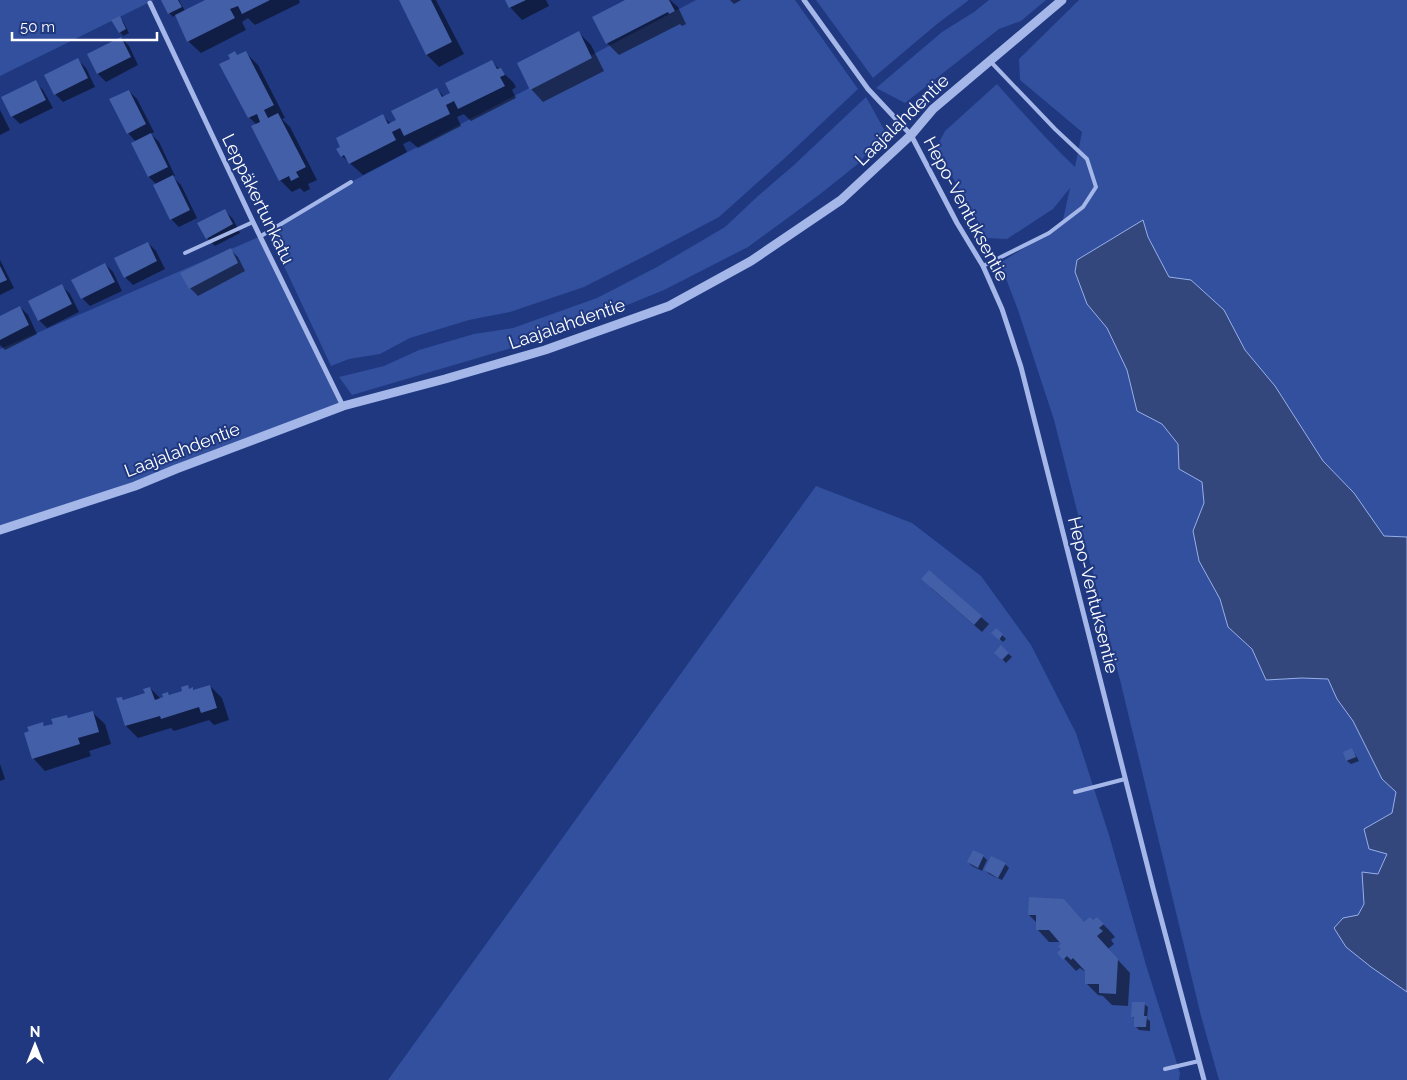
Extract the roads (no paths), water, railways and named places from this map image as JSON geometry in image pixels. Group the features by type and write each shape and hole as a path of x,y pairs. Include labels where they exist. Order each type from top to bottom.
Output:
{"street":[{"name":"Hepo-Ventuksentie","path":"804,0 868,89 911,134 983,266 1002,309 1021,367 1125,779 1204,1080"},
{"name":"Laajalahdentie","path":"0,530 135,486 343,406 545,350 669,306 751,261 841,200 911,134 933,109 1062,0"},
{"name":"Leppäkertunkatu","path":"150,3 253,222 343,406"}],"lane":[{"path":"983,266 1049,234 1083,207 1096,187 1087,159 1055,129 990,61"},
{"path":"261,236 351,182"},
{"path":"186,253 253,222"},
{"path":"1075,792 1125,779"},
{"path":"1165,1069 1199,1061"}]}
